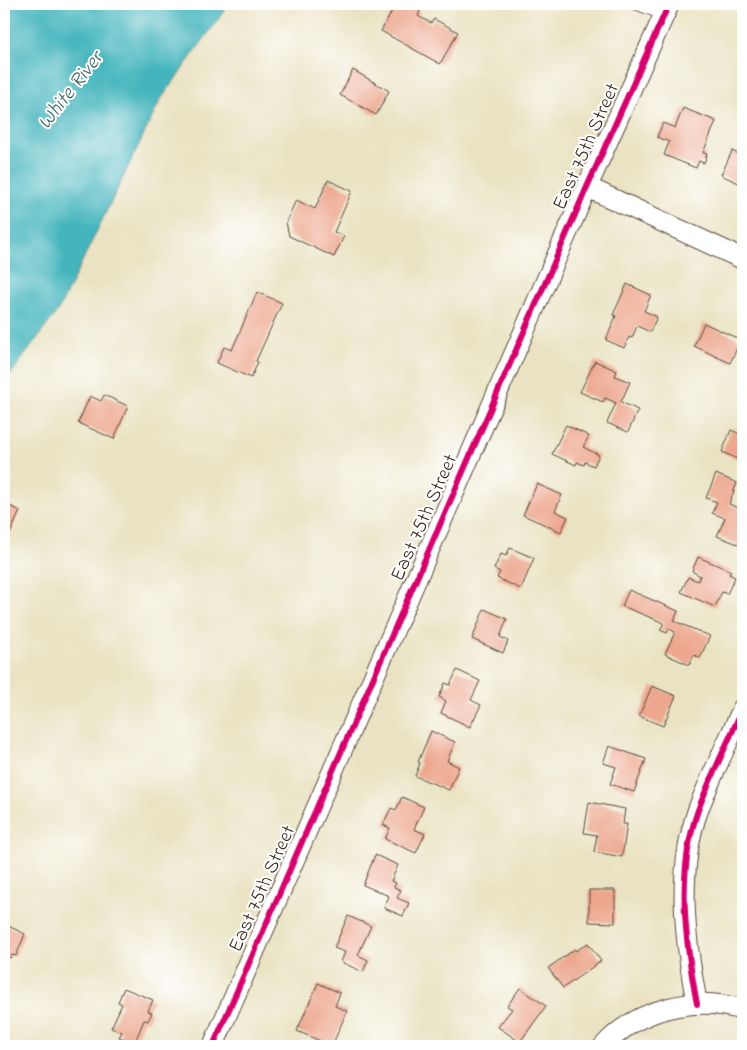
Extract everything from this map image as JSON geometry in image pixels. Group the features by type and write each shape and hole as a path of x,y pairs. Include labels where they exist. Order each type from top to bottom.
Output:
{"street":[{"name":"East 75th Street","path":"213,1046 666,9"},
{"path":"587,187 743,259"},
{"path":"697,1004 688,956 684,898 689,849 698,811 743,708"},
{"path":"604,1046 622,1029 658,1011 677,1006 697,1004 722,1005 743,1010"}],"lane":[{"path":"635,4 666,9"}],"water":[{"name":"White River","path":"4,4 229,4 161,99 59,309 4,383"}],"building":[{"path":"396,4 407,4 420,11 418,16 431,23 434,19 458,32 440,64 381,31"},
{"path":"353,70 389,91 376,115 340,95"},
{"path":"683,108 716,121 703,153 707,154 704,163 699,161 696,168 664,155 669,142 657,137 663,123 675,128"},
{"path":"732,151 743,156 743,185 721,175"},
{"path":"328,180 352,191 334,232 344,236 334,257 289,236 286,222 296,200 315,209"},
{"path":"627,284 651,295 644,311 657,317 650,332 637,326 632,338 629,337 624,348 606,340 616,316 613,315"},
{"path":"257,292 282,303 256,361 258,362 251,378 217,363 224,347 232,350"},
{"path":"704,323 741,340 730,363 694,346"},
{"path":"595,361 617,371 615,376 630,382 621,402 638,410 628,432 607,423 616,403 605,398 603,402 580,392"},
{"path":"104,395 128,406 114,439 78,423 90,396 101,401"},
{"path":"566,425 589,436 583,447 599,455 594,466 585,462 584,465 577,462 576,465 552,454"},
{"path":"731,430 743,435 742,461 722,452"},
{"path":"716,474 737,483 729,504 743,510 743,546 717,536 725,518 712,513 717,502 706,498"},
{"path":"537,484 562,495 555,511 568,517 561,532 523,515"},
{"path":"4,503 20,511 4,547"},
{"path":"510,548 534,558 521,589 497,578 500,572 494,569 501,554 506,556"},
{"path":"698,557 731,571 729,574 735,577 727,594 722,592 715,607 681,592 688,577 698,581 700,576 692,571"},
{"path":"629,590 678,611 674,621 710,636 700,658 694,655 689,665 665,654 675,632 669,629 667,633 660,630 664,623 622,606"},
{"path":"484,609 507,619 500,637 508,641 503,653 472,639"},
{"path":"457,670 480,681 471,700 481,705 470,727 441,713 446,701 439,697 445,683 450,685"},
{"path":"652,686 676,696 663,726 639,716"},
{"path":"431,731 455,742 447,761 459,767 449,790 415,776 420,763 418,762"},
{"path":"609,746 646,759 634,792 610,784 616,767 603,763"},
{"path":"402,797 424,807 414,829 425,834 416,853 385,839 390,828 383,825 391,808 396,810"},
{"path":"589,802 625,809 623,824 627,824 622,857 594,852 597,835 584,833"},
{"path":"375,855 398,865 391,881 396,883 394,887 401,890 397,898 409,903 403,916 384,908 389,896 363,885"},
{"path":"589,890 615,890 615,923 589,922"},
{"path":"348,916 371,926 358,955 368,960 363,972 341,962 345,952 334,948"},
{"path":"4,924 25,934 16,956 12,955 10,958 4,955"},
{"path":"588,943 601,961 563,988 548,968 575,949 576,951"},
{"path":"318,983 340,993 335,1006 347,1011 332,1046 297,1031"},
{"path":"124,988 153,1000 148,1011 152,1013 148,1021 144,1020 134,1044 119,1037 122,1032 111,1028 122,1004 118,1002"},
{"path":"520,988 546,1006 520,1042 498,1027 512,1009 507,1006"}],"cycle path":[{"path":"213,1046 587,187 669,4"},
{"path":"697,1004 686,931 685,882 687,858 698,810 743,708"}]}
